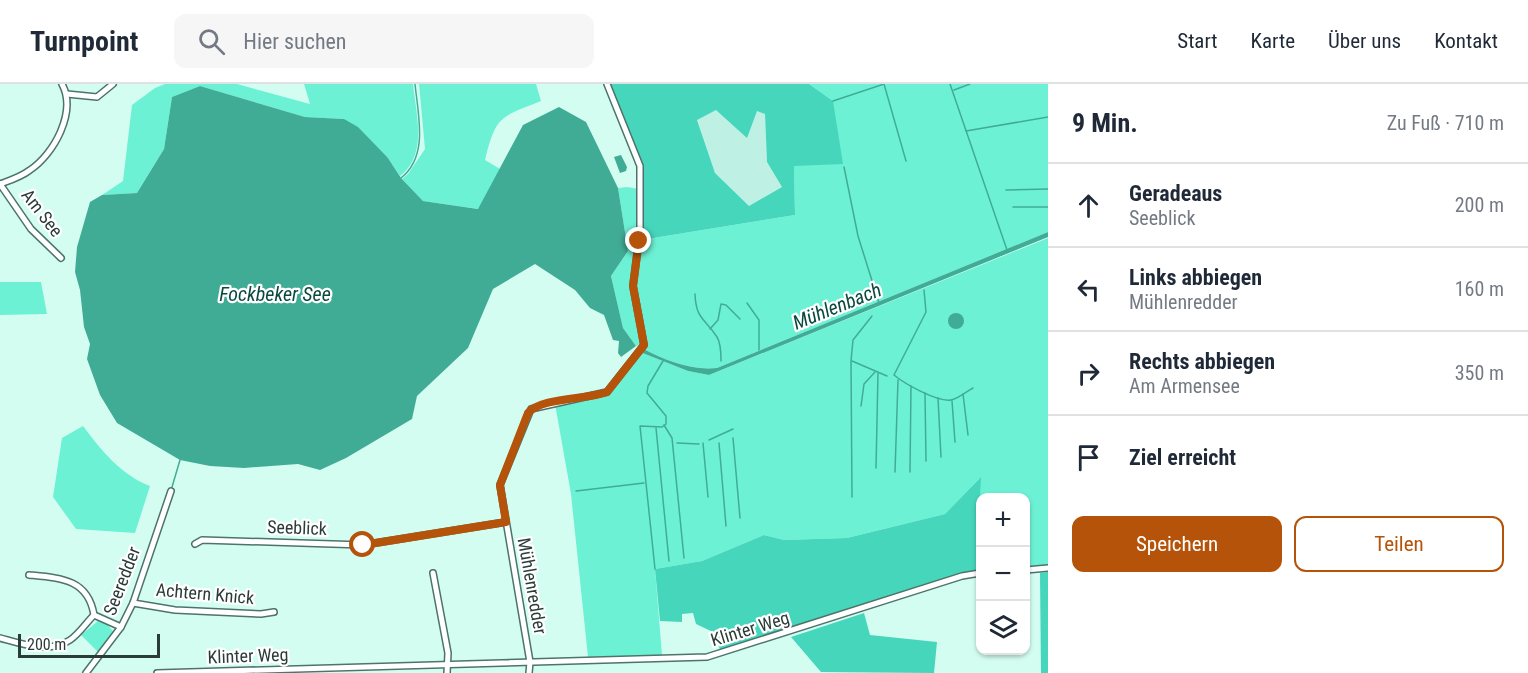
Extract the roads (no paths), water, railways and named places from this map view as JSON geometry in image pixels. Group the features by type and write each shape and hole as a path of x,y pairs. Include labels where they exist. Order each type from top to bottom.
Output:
{"street":[{"path":"0,184 31,170 53,146 61,129 67,94 62,84"},
{"path":"67,94 97,97 113,84"},
{"name":"Mühlenredder","path":"529,673 530,662 500,485 528,413 535,407 552,402 607,392 642,347 633,286 640,230 640,166 607,84"},
{"name":"Am See","path":"0,184 31,229 61,258"},
{"name":"Seeredder","path":"86,673 121,627 133,603 171,491"},
{"name":"Seeblick","path":"195,544 202,540 363,545 506,522"},
{"path":"1030,570 1048,568"},
{"path":"433,573 448,653 447,673"},
{"name":"Klinter Weg","path":"161,673 348,670 447,663 706,657 722,654 962,576 976,574"},
{"path":"29,575 53,577 78,585 91,599 94,615"},
{"name":"Achtern Knick","path":"133,603 185,610 261,614 274,612"},
{"path":"94,615 121,627"},
{"path":"0,638 34,647 54,646 70,640 94,615"}],"water":[{"name":"Fockbeker See","path":"200,86 305,117 344,119 358,127 388,158 401,178 423,201 478,209 523,125 559,107 586,122 618,188 628,251 611,276 623,328 636,346 621,357 618,353 619,341 613,340 604,315 590,308 575,290 535,264 493,289 468,348 417,396 412,419 346,458 320,470 298,464 244,468 210,466 180,460 117,423 100,395 87,359 90,344 84,327 80,290 75,272 77,247 90,202 102,195 137,193 164,149 172,97"},
{"path":"621,155 627,167 626,171 620,173 614,157"},
{"path":"1048,232 1048,237 709,375 688,371 640,352 642,348 678,364 698,368 717,368"},
{"path":"956,313 964,321 956,329 948,321"}],"waterway":[{"path":"401,178 410,169 419,147 420,134 415,84"},
{"path":"833,101 884,84 906,161"},
{"path":"950,84 1007,250"},
{"path":"954,90 970,84"},
{"path":"966,131 1048,117"},
{"name":"Mühlenbach","path":"844,167 858,236 879,303"},
{"path":"1006,190 1048,189"},
{"path":"1013,207 1048,207"},
{"path":"924,290 926,312 894,375 921,392 945,400 957,398 973,388"},
{"path":"695,294 699,314 718,339 721,361"},
{"path":"747,303 759,320 759,350"},
{"path":"710,329 718,320 721,304 726,305 740,319"},
{"name":"Mühlenbach","path":"852,497 851,361 853,340 872,316"},
{"path":"655,569 640,426 662,427 666,424 666,416 647,393 648,386 663,361"},
{"path":"852,361 887,376"},
{"path":"861,406 864,384 875,372"},
{"path":"876,468 878,373"},
{"path":"895,472 898,380"},
{"path":"910,472 911,386"},
{"path":"925,393 926,461"},
{"path":"963,394 968,435"},
{"path":"938,398 941,457"},
{"path":"952,401 955,442"},
{"path":"664,425 672,438 684,558"},
{"path":"656,428 669,561"},
{"path":"709,440 733,429"},
{"path":"733,438 740,518"},
{"path":"677,443 699,444"},
{"path":"703,443 708,497"},
{"path":"719,443 726,526"},
{"path":"172,487 180,460"},
{"path":"576,491 644,483"}]}
